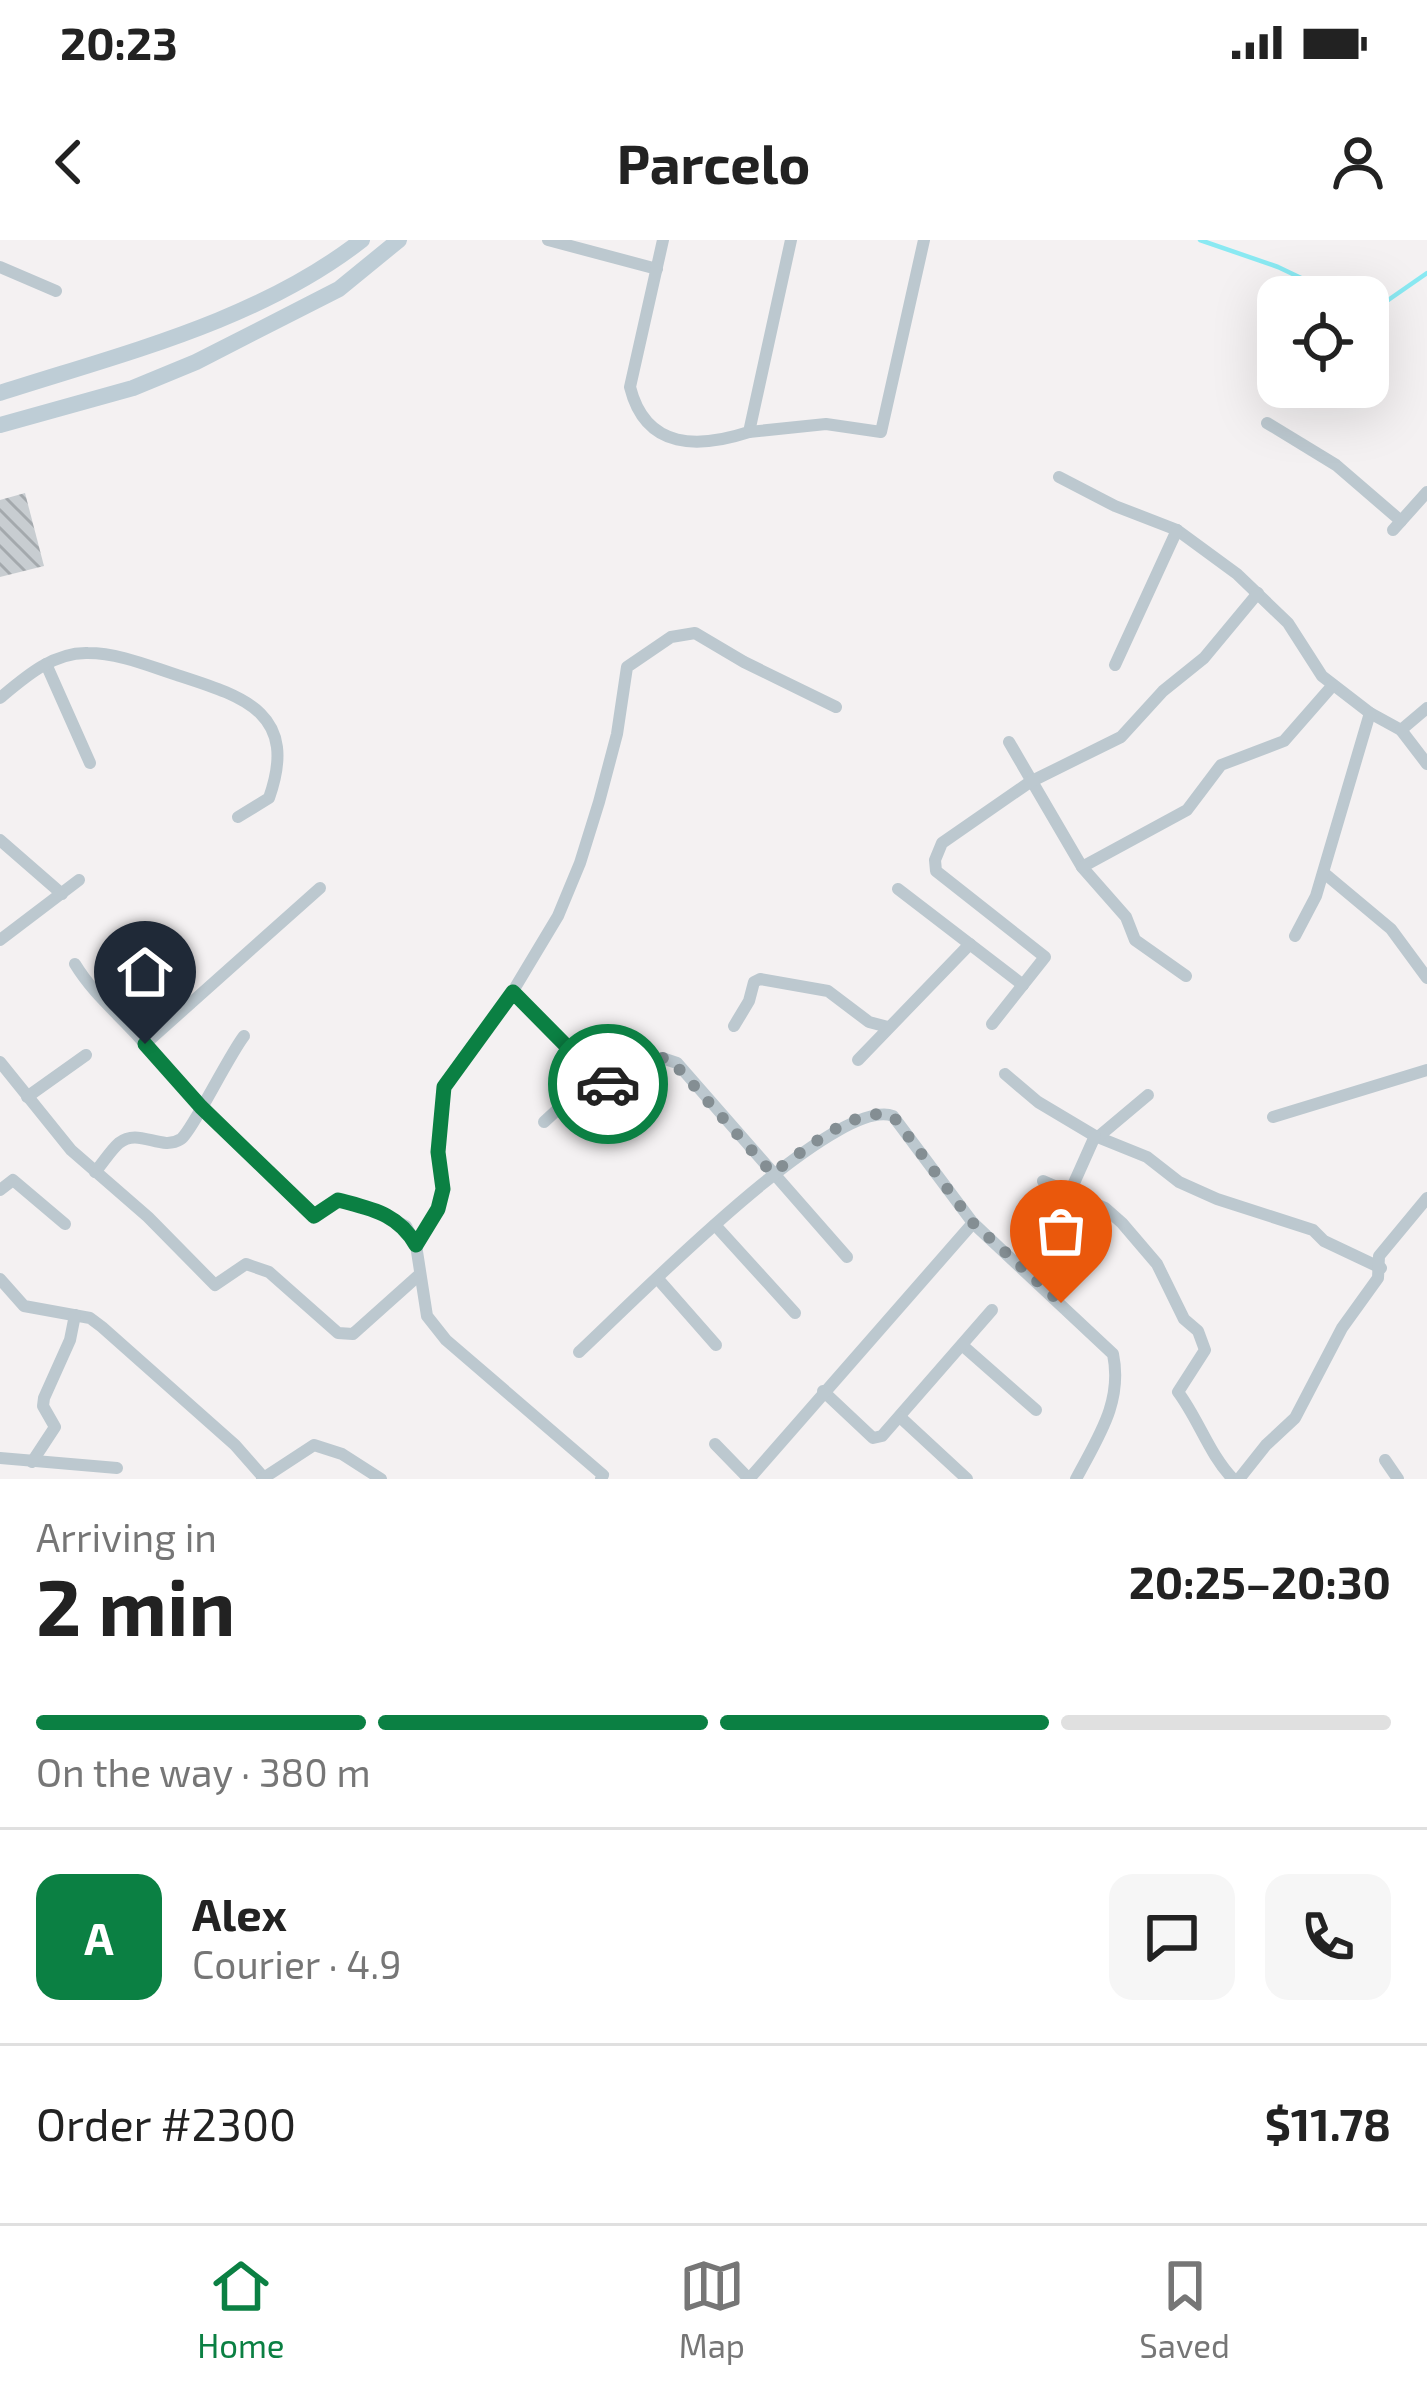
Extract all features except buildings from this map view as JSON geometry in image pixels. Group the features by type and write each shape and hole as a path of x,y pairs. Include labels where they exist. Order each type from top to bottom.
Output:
{"street":[{"path":"0,393 226,317 299,283 362,240"},
{"path":"0,424 134,388 196,362 339,289 399,240"},
{"path":"548,240 657,268"},
{"path":"663,240 636,350 632,396 650,422 679,442 710,444 749,431 826,424 881,433 923,240"},
{"path":"749,431 791,240"},
{"path":"0,267 56,291"},
{"path":"1267,423 1336,465 1397,526 1427,492"},
{"path":"1059,477 1115,506 1178,530 1258,593 1288,623 1333,685 1401,730 1427,764"},
{"path":"1115,665 1178,530"},
{"path":"992,1024 1045,957 933,866 942,844 1030,782 1121,737 1162,691 1204,658 1258,593"},
{"path":"416,1245 438,1209 443,1189 438,1152 444,1087 513,992 558,916 580,863 616,734 626,668 671,637 695,633 836,706"},
{"path":"0,698 46,664 86,652 135,661 228,691 258,707 280,750 269,798 238,817"},
{"path":"46,664 90,763"},
{"path":"1082,867 1187,810 1221,765 1284,741 1333,685"},
{"path":"1401,730 1427,708"},
{"path":"1295,936 1324,873 1370,713"},
{"path":"1009,742 1082,867 1126,917 1135,940 1186,976"},
{"path":"0,840 62,895"},
{"path":"1324,873 1390,929 1427,978"},
{"path":"0,940 79,880"},
{"path":"145,1044 320,888"},
{"path":"898,889 1023,986"},
{"path":"858,1060 970,944"},
{"path":"75,964 91,989 201,1107 314,1216 338,1200 406,1226 416,1245 428,1316 446,1340 605,1478"},
{"path":"734,1026 754,982 760,979 828,991 868,1022 888,1027"},
{"path":"513,992 595,1075 612,1086 627,1086 662,1058 670,1059 847,1257"},
{"path":"95,1172 120,1142 134,1136 169,1144 186,1137 225,1061 244,1036"},
{"path":"27,1097 86,1055"},
{"path":"0,1062 70,1150 148,1217 215,1285 245,1264 269,1272 338,1333 353,1334 419,1275"},
{"path":"1273,1117 1427,1070"},
{"path":"1005,1073 1038,1102 1097,1136 1147,1157 1179,1182 1312,1230 1324,1241 1382,1268"},
{"path":"544,1122 595,1075"},
{"path":"1070,1192 1097,1136 1148,1095"},
{"path":"579,1352 772,1173 849,1122 885,1113 893,1116 973,1223 1113,1354 1118,1378 1114,1405 1076,1479"},
{"path":"0,1190 13,1180 65,1224"},
{"path":"1043,1181 1105,1208 1157,1264 1205,1350 1178,1393 1201,1424 1212,1453 1236,1479 1295,1418 1324,1359 1378,1278 1379,1256 1427,1198"},
{"path":"716,1444 749,1479 973,1223"},
{"path":"716,1226 795,1312"},
{"path":"0,1279 24,1306 90,1318 235,1445 263,1478 314,1445 342,1454 382,1479"},
{"path":"658,1279 716,1345"},
{"path":"824,1391 873,1438 882,1436 992,1310"},
{"path":"32,1462 55,1427 43,1406 44,1398 70,1340 75,1315"},
{"path":"962,1345 1036,1410"},
{"path":"900,1417 967,1479"},
{"path":"0,1458 117,1468"},
{"path":"1385,1460 1398,1479"}],"waterway":[{"path":"1200,240 1297,276"},
{"path":"1389,299 1427,273"}],"way so far":[{"path":"608,1084 627,1086 662,1058 670,1059 772,1173 849,1122 885,1113 893,1116 973,1223 1061,1303"}],"route":[{"path":"145,1044 201,1107 314,1216 338,1200 374,1210 406,1226 416,1245 438,1209 443,1189 438,1152 444,1087 513,992 608,1084"}]}
